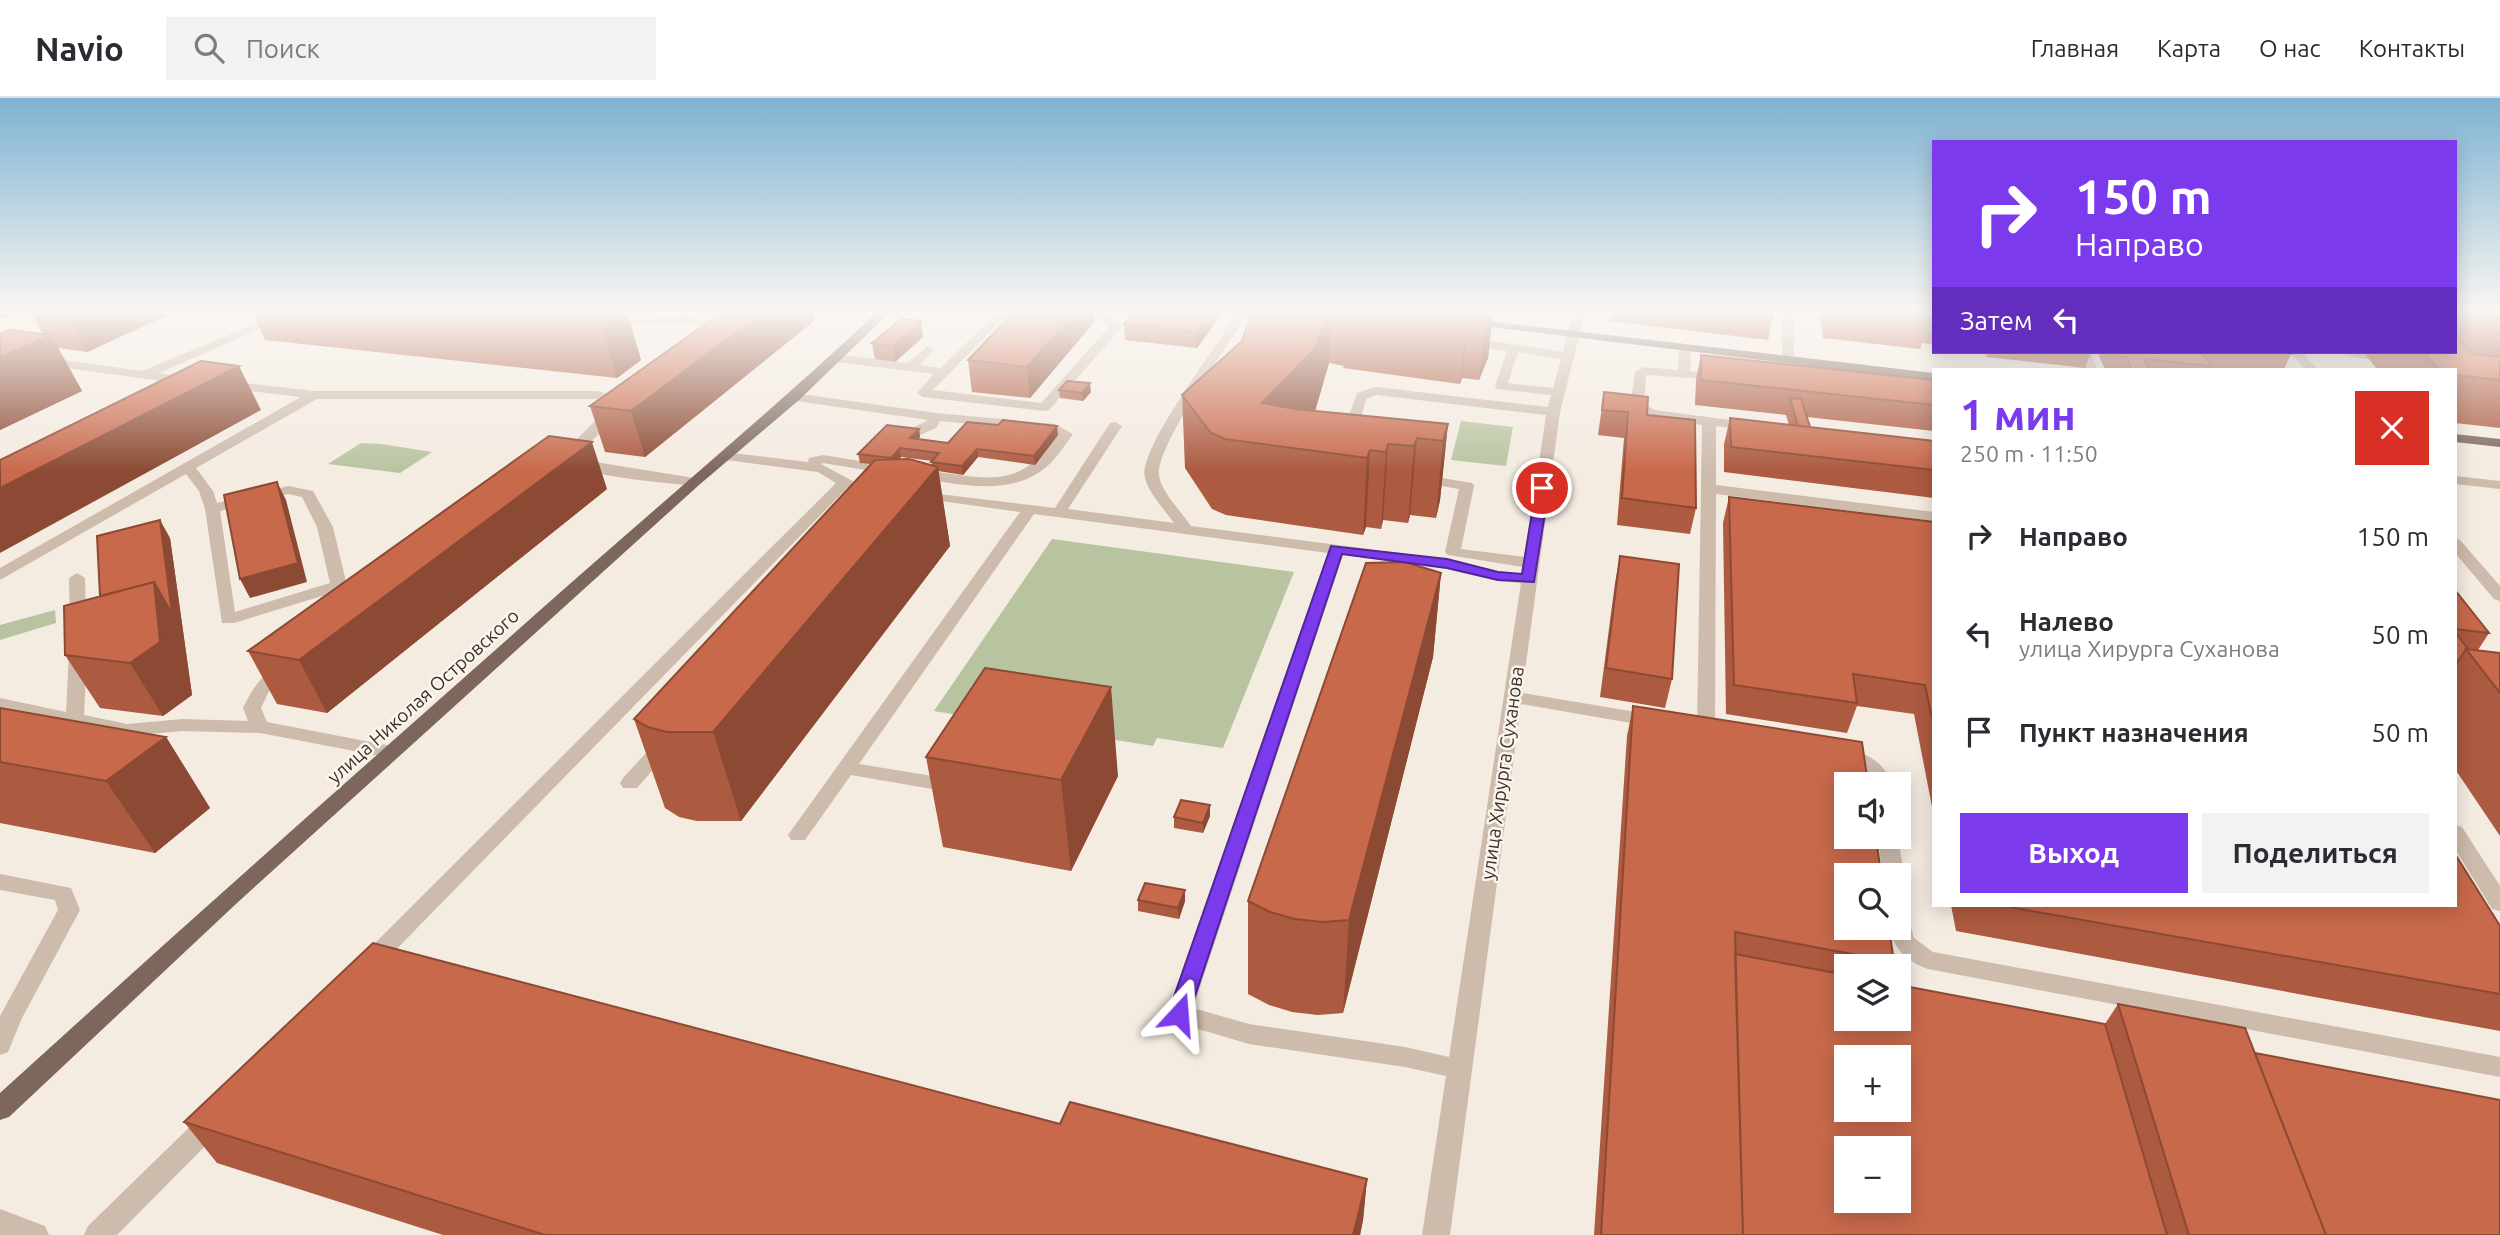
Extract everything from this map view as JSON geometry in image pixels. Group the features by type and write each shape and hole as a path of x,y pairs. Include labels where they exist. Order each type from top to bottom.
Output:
{"main road":[{"name":"улица Николая Островского","path":"0,1109 229,897 827,366"},
{"path":"1840,366 1932,377"},
{"path":"2457,438 2500,443"}],"street":[{"path":"104,366 179,380 314,395 597,395 617,401 615,408 579,445 570,465 694,482"},
{"path":"145,374 164,366"},
{"path":"895,366 944,372"},
{"path":"950,366 923,393 1044,407 1081,366"},
{"path":"1186,529 1154,486 1149,465 1208,366"},
{"path":"1508,366 1501,386 1557,392"},
{"name":"улица Хирурга Суханова","path":"1436,1235 1553,412 1564,366"},
{"path":"1684,366 1684,373"},
{"path":"1740,380 1684,373 1643,372 1639,375 1637,406 1652,414 1763,428"},
{"path":"155,392 179,380"},
{"path":"1328,452 1356,416 1359,398 1364,393 1376,391 1553,412"},
{"path":"0,575 314,395"},
{"path":"794,397 936,417 1055,428 1066,434 1043,463 1026,475 1001,483 895,471 823,459"},
{"path":"908,436 931,425 936,417"},
{"path":"1706,730 1709,422"},
{"path":"1059,512 1115,426"},
{"path":"804,464 861,451"},
{"path":"724,456 804,464 826,470 843,484 866,487"},
{"path":"189,468 206,491 212,509 228,619 339,586 324,527 307,494 288,490 212,509"},
{"path":"1401,475 1467,486 1453,552 1530,571"},
{"path":"2457,480 2500,485"},
{"path":"355,977 843,484"},
{"path":"1709,489 1932,517"},
{"path":"905,492 1447,564 1498,576 1530,571"},
{"path":"798,835 1030,509"},
{"path":"2457,545 2500,596"},
{"path":"1336,549 1179,1014 1249,1034 1405,1057 1459,1069"},
{"path":"74,719 78,687 77,578"},
{"path":"260,727 252,708 263,686 295,662"},
{"path":"1513,696 1666,723"},
{"path":"0,704 127,730 183,725 260,727 391,752"},
{"path":"630,783 676,731"},
{"path":"1822,750 1848,754 1869,764 1877,772"},
{"path":"846,768 938,783"},
{"path":"2457,835 2500,903"},
{"path":"0,882 63,894 69,910 11,1017 0,1045"},
{"path":"1902,940 1914,953 1928,960 2500,1067"},
{"path":"98,1235 228,1105"},
{"path":"0,1222 35,1235"}],"green space":[{"path":"1461,421 1513,427 1506,466 1451,460"},
{"path":"361,443 432,452 400,473 328,464"},
{"path":"1052,539 1294,572 1223,748 1157,738 1153,746 934,711"},
{"path":"55,610 56,623 0,640 0,625"}],"building":[{"path":"191,366 239,366 0,488 0,460"},
{"path":"646,366 691,366 631,411 590,406"},
{"path":"1214,366 1298,366 1262,403 1295,409 1448,424 1443,441 1417,438 1414,446 1388,444 1386,452 1370,450 1367,458 1225,439 1211,433 1182,395"},
{"path":"1701,366 1804,366 1932,380 1932,405 1701,380"},
{"path":"2130,366 2148,368 2131,368"},
{"path":"2436,366 2500,366 2500,380 2457,375 2457,368"},
{"path":"1067,381 1090,383 1082,393 1059,390"},
{"path":"1604,392 1648,397 1647,415 1695,420 1696,508 1622,498 1628,412 1602,410"},
{"path":"1790,398 1801,399 1810,427 1798,426"},
{"path":"1730,418 1932,441 1932,470 1731,447"},
{"path":"1003,420 1057,426 1034,456 977,449 962,466 931,462 939,453 900,448 891,458 858,454 887,425 919,429 910,438 948,443 967,422 998,425"},
{"path":"549,436 592,442 299,660 248,651"},
{"path":"909,459 938,467 713,732 667,732 648,727 634,719 875,460"},
{"path":"277,482 298,563 240,579 224,495"},
{"path":"1729,497 1932,522 1932,718 1925,685 1853,674 1857,703 1734,685"},
{"path":"160,520 172,614 154,582 100,596 97,536"},
{"path":"1620,556 1679,564 1672,679 1606,668"},
{"path":"1405,562 1441,573 1349,920 1322,922 1295,919 1270,912 1248,901 1366,563"},
{"path":"154,582 160,642 130,663 65,655 64,606"},
{"path":"2457,593 2489,633 2457,629"},
{"path":"2457,635 2468,649 2457,663"},
{"path":"2466,649 2500,653 2500,693"},
{"path":"985,668 1111,687 1061,780 926,757"},
{"path":"1633,706 1862,742 1866,772 1834,772 1834,849 1878,849 1879,863 1834,863 1834,940 1891,940 1893,954 1852,954 1735,932 1743,1235 1601,1235"},
{"path":"0,708 166,737 106,781 0,762"},
{"path":"1181,800 1210,805 1203,823 1174,817"},
{"path":"2457,857 2500,926 2500,994 2009,907 2457,907"},
{"path":"1145,883 1185,890 1178,908 1138,900"},
{"path":"373,943 1060,1124 1070,1102 1367,1179 1353,1235 545,1235 184,1122"},
{"path":"1735,954 1834,973 1834,1031 1911,1031 1911,987 2105,1024 2167,1235 1743,1235"},
{"path":"2118,1004 2245,1028 2326,1235 2189,1235"},
{"path":"2255,1053 2500,1100 2500,1235 2326,1235"}],"route":[{"path":"1179,1014 1336,549 1447,564 1498,576 1529,579 1542,488"}]}
